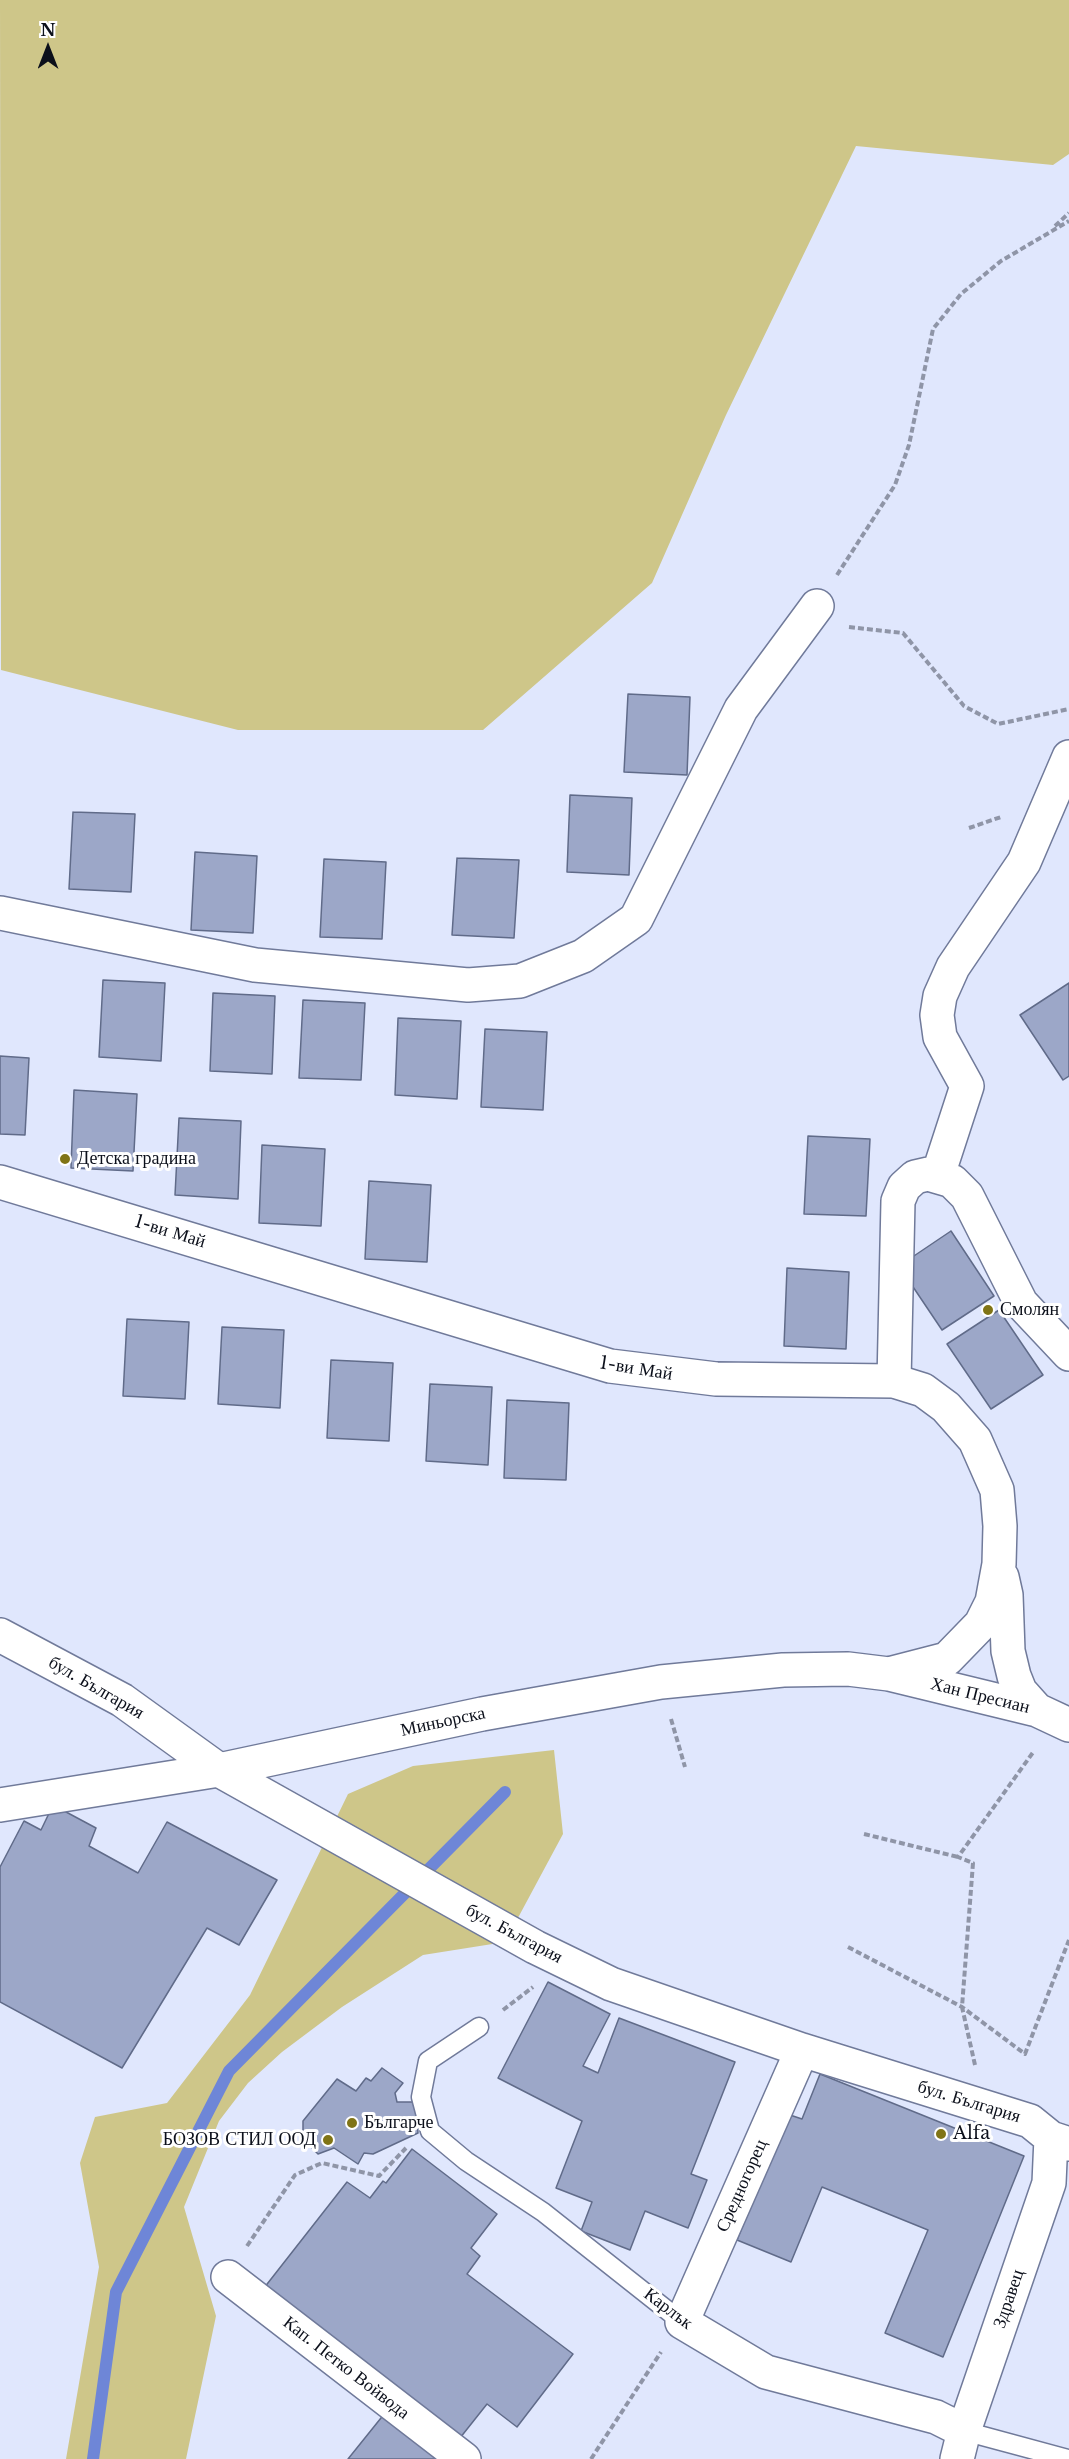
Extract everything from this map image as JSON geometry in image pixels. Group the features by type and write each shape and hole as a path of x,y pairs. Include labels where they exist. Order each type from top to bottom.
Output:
{"street":[{"path":"0,913 255,964 468,985 520,981 583,956 636,918 741,709 817,606"},
{"path":"938,1175 967,1086 940,1037 937,1015 940,996 952,967 1024,862 1069,757"},
{"path":"894,1381 898,1202 904,1186 915,1177 928,1174 938,1175 952,1181 967,1196 1021,1303 1069,1354"},
{"name":"1-ви Май","path":"0,1182 601,1364 716,1379 894,1381 923,1390 946,1407 975,1440 997,1490 1000,1526 999,1564 992,1602 981,1624 947,1659 889,1674"},
{"path":"999,1564 1006,1595 1008,1651 1014,1676 1020,1691 1054,1718"},
{"name":"бул. България","path":"0,1635 122,1700 219,1770 535,1947 611,1984 802,2050 1030,2121 1060,2141"},
{"name":"Миньорска","path":"0,1805 219,1770 482,1714 661,1682 783,1670 848,1669 889,1674"},
{"name":"Хан Пресиан","path":"889,1674 1054,1718"},
{"name":"Средногорец","path":"682,2322 802,2050"},
{"name":"Здравец","path":"960,2445 1049,2183 1060,2141"},
{"name":"Кап. Петко Войвода","path":"228,2277 464,2459"},
{"name":"Карлък","path":"682,2322 766,2372 936,2417 960,2445"}],"lane":[{"path":"430,2132 422,2097 428,2061 479,2027"},
{"name":"Карлък","path":"430,2132 466,2161 543,2212 682,2322"},
{"name":"Карлък","path":"960,2445 1068,2459"}],"path":[{"path":"1052,229 1069,213"},
{"path":"817,606 895,485 909,445 933,329 961,294 1001,261 1069,220"},
{"path":"798,633 855,627 903,633 964,706 998,724 1069,709"},
{"path":"661,1682 685,1767"},
{"path":"958,1857 1054,1718"},
{"path":"864,1834 958,1857 973,1863 962,2007 984,2106"},
{"path":"848,1947 962,2007 1025,2054 1069,1940"},
{"path":"257,2230 296,2175 322,2163 379,2176 409,2144 430,2132"},
{"path":"591,2459 682,2322"}],"shaded area":[{"path":"0,0 1069,0 1069,154 1053,165 856,146 726,415 652,583 483,730 238,730 1,670"},
{"path":"554,1750 563,1834 505,1942 423,1955 342,2007 282,2052 248,2083 219,2121 184,2207 216,2316 186,2459 66,2459 99,2267 80,2163 95,2117 167,2103 250,1995 348,1794 413,1766"}],"building":[{"path":"628,694 690,697 687,775 624,772"},
{"path":"570,795 632,798 629,875 567,872"},
{"path":"73,812 135,814 131,892 69,889"},
{"path":"195,852 257,856 253,933 191,930"},
{"path":"457,858 519,860 514,938 452,935"},
{"path":"324,859 386,862 382,939 320,937"},
{"path":"103,980 165,983 161,1061 99,1057"},
{"path":"1069,983 1069,1076 1063,1080 1020,1015"},
{"path":"213,993 275,996 272,1074 210,1071"},
{"path":"303,1000 365,1003 361,1080 299,1078"},
{"path":"398,1018 461,1021 457,1099 395,1095"},
{"path":"485,1029 547,1032 543,1110 481,1107"},
{"path":"0,1056 29,1058 25,1135 0,1134"},
{"path":"74,1090 137,1094 133,1171 71,1168"},
{"path":"179,1118 241,1121 238,1199 175,1195"},
{"path":"808,1136 870,1139 866,1216 804,1214"},
{"path":"262,1145 325,1149 321,1226 259,1223"},
{"path":"369,1181 431,1185 427,1262 365,1259"},
{"path":"951,1231 994,1296 942,1330 899,1266"},
{"path":"787,1268 849,1272 846,1349 784,1346"},
{"path":"999,1310 1043,1375 991,1409 947,1344"},
{"path":"127,1319 189,1322 185,1399 123,1396"},
{"path":"222,1327 284,1330 280,1408 218,1404"},
{"path":"331,1360 393,1363 389,1441 327,1438"},
{"path":"430,1384 492,1387 488,1465 426,1461"},
{"path":"507,1400 569,1403 566,1480 504,1478"},
{"path":"53,1805 96,1828 89,1846 138,1873 167,1822 277,1880 239,1945 207,1928 122,2068 0,2002 0,1867 24,1821 41,1830"},
{"path":"548,1982 610,2014 583,2066 598,2073 619,2018 735,2062 691,2174 707,2180 688,2228 645,2211 630,2250 581,2231 592,2202 556,2188 582,2121 498,2078"},
{"path":"382,2068 403,2083 395,2093 397,2102 416,2102 418,2133 373,2154 364,2153 358,2164 334,2148 318,2154 303,2139 303,2121 337,2079 356,2091 366,2078 371,2081"},
{"path":"820,2074 1024,2156 943,2357 885,2333 928,2230 822,2187 791,2262 737,2240 787,2114 802,2119"},
{"path":"412,2149 497,2214 471,2248 480,2256 467,2274 573,2354 517,2427 487,2404 460,2438 264,2288 347,2182 370,2198 383,2181 386,2183"},
{"path":"385,2413 442,2459 348,2459"}],"waterway":[{"path":"93,2459 116,2292 229,2071 505,1792"}],"place":[{"name":"Детска градина","path":"65,1159"},
{"name":"Смолян","path":"988,1310"},
{"name":"Българче","path":"352,2123"},
{"name":"Alfa","path":"941,2134"},
{"name":"БОЗОВ СТИЛ ООД","path":"328,2140"}]}
